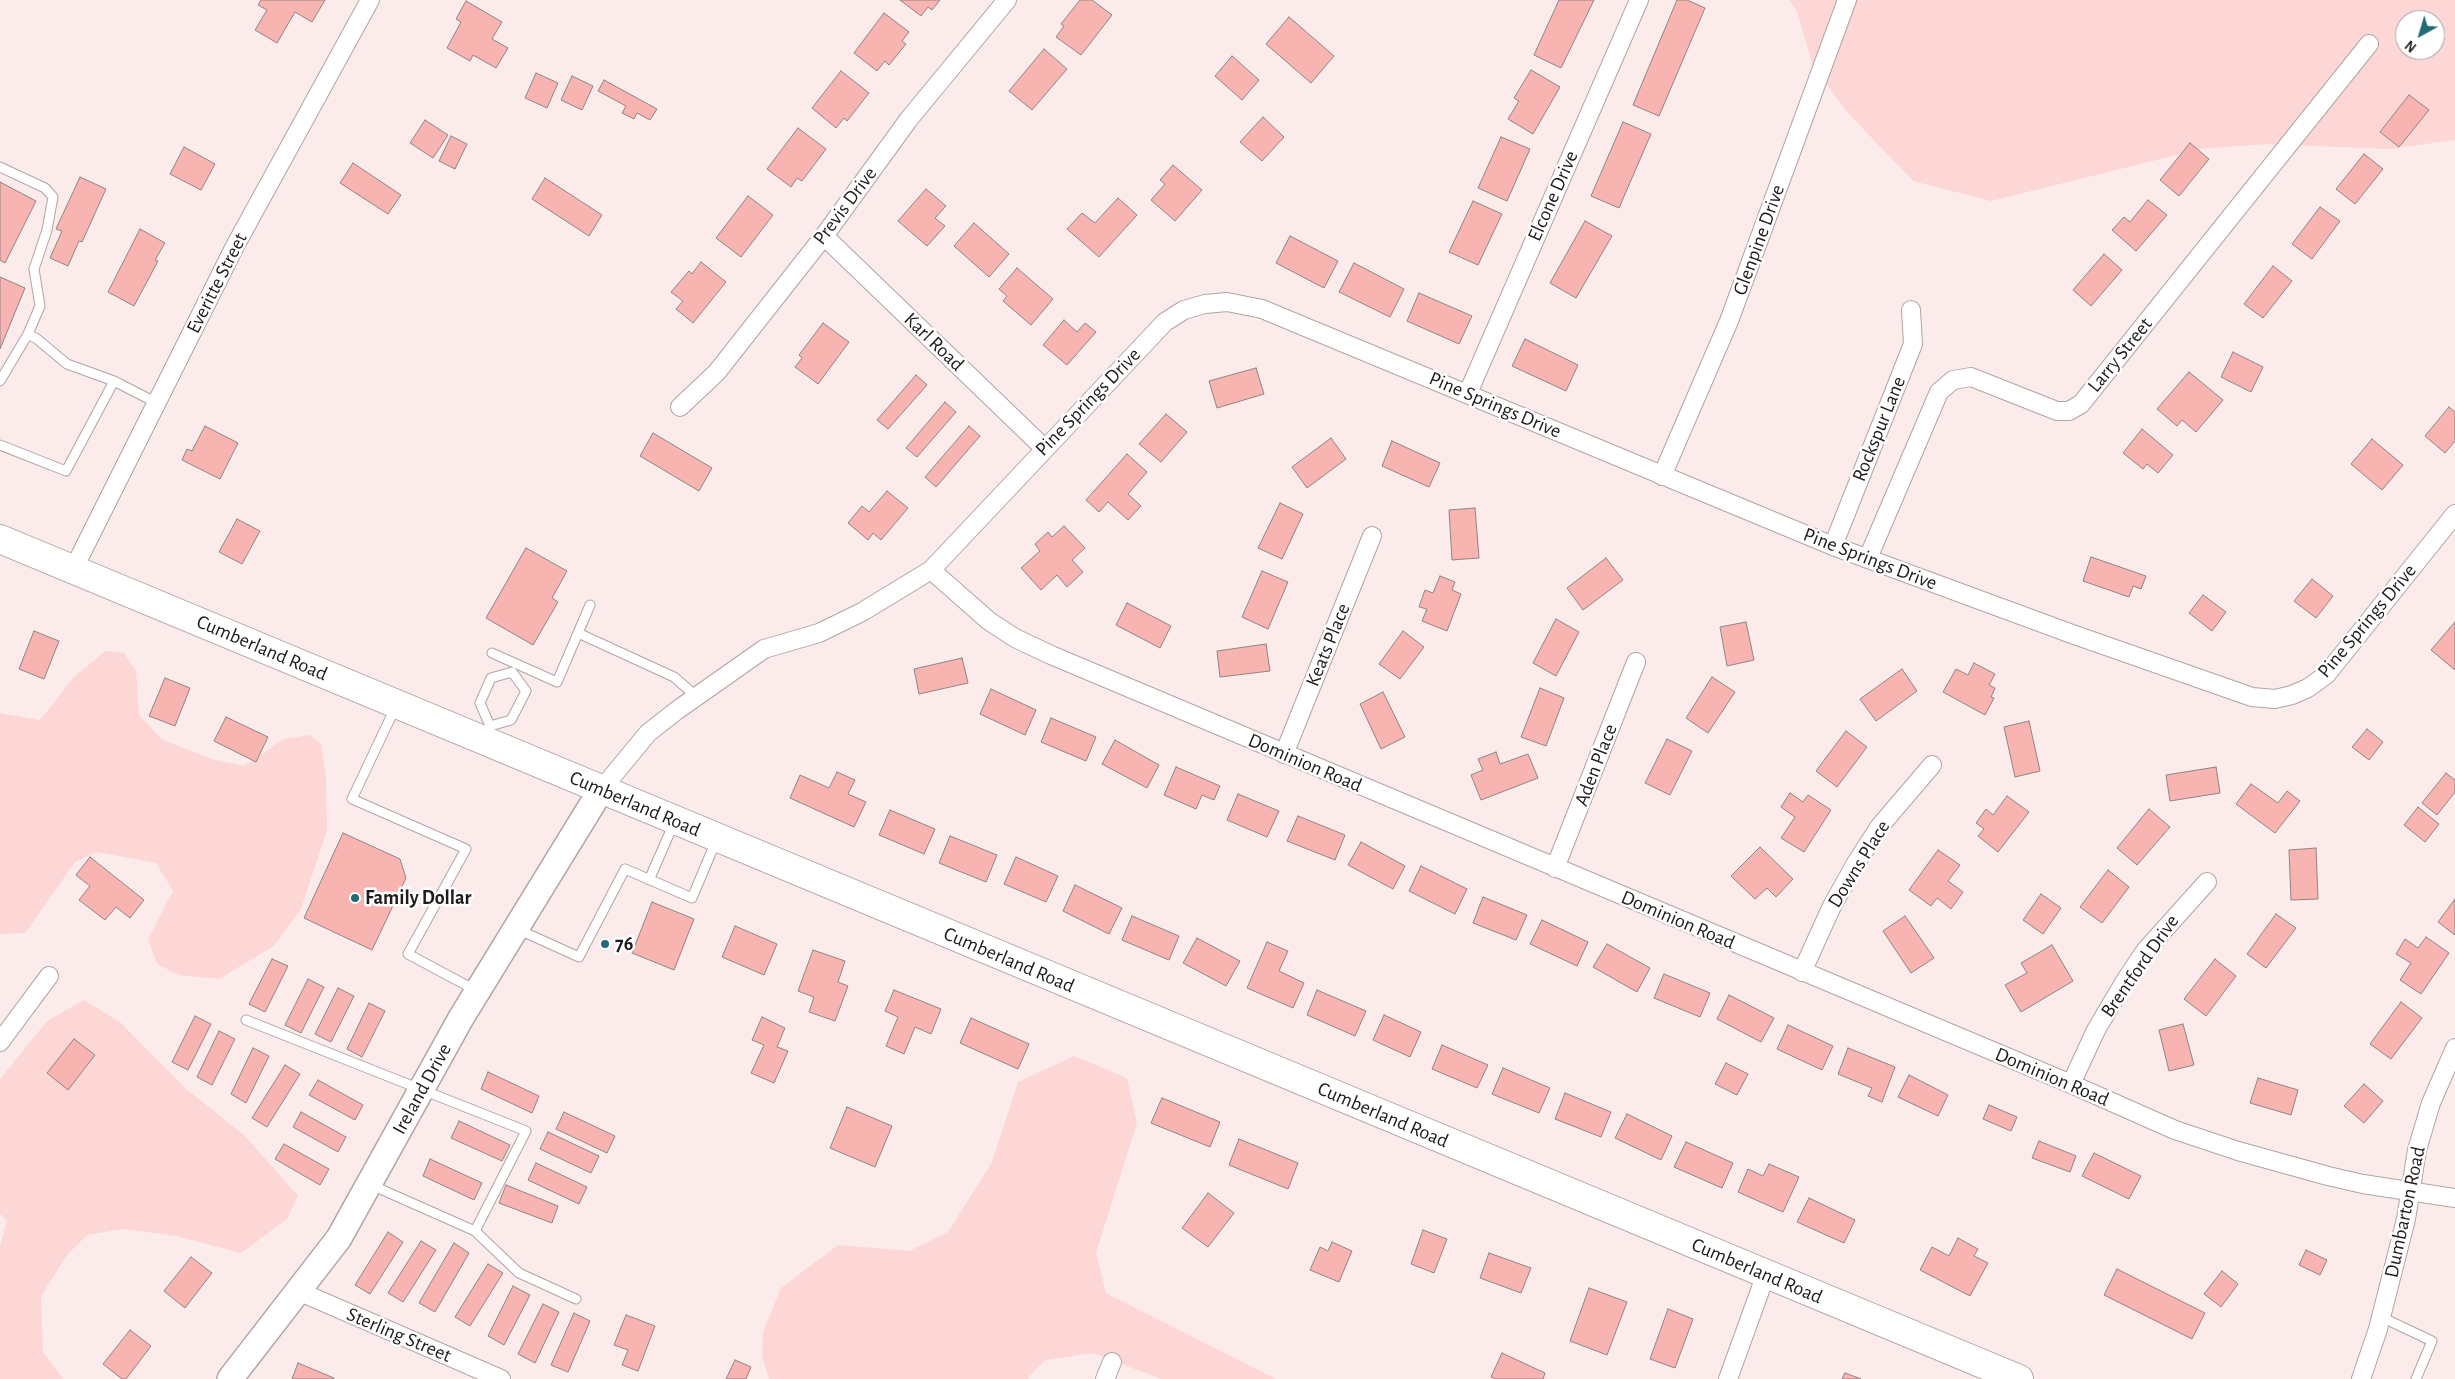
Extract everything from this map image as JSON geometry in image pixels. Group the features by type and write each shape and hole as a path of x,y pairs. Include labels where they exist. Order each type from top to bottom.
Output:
{"main road":[{"name":"Cumberland Road","path":"0,539 396,705 487,734 601,790 2019,1379"},
{"name":"Ireland Drive","path":"230,1379 339,1238 478,991 601,790"}],"street":[{"name":"Everitte Street","path":"73,570 235,246 370,0"},
{"name":"Previs Drive","path":"680,407 718,372 824,236 909,119 1007,0"},
{"name":"Elcone Drive","path":"1468,393 1639,0"},
{"name":"Glenpine Drive","path":"1662,476 1729,321 1846,0"},
{"name":"Larry Street","path":"1868,558 1939,392 1953,380 1971,377 2057,411 2069,411 2081,404 2369,44"},
{"name":"Karl Road","path":"824,236 1044,448"},
{"name":"Pine Springs Drive","path":"601,790 648,733 764,649 819,633 862,612 931,570 1044,448 1165,322 1184,310 1205,304 1227,302 1262,309 1468,393 1832,546 2252,697 2274,698 2292,695 2308,688 2326,675 2455,514"},
{"name":"Rockspur Lane","path":"1832,546 1913,344 1911,310"},
{"name":"Keats Place","path":"1284,754 1372,536"},
{"name":"Dominion Road","path":"931,570 989,621 1015,638 1284,754 2071,1084 2175,1130 2238,1151 2363,1184 2455,1198"},
{"name":"Aden Place","path":"1555,868 1636,662"},
{"name":"Downs Place","path":"1802,972 1832,906 1856,863 1880,826 1932,765"},
{"name":"Brentford Drive","path":"2071,1084 2096,1030 2145,951 2207,882"},
{"path":"0,1042 49,976"},
{"name":"Dumbarton Road","path":"2361,1379 2381,1317 2406,1219 2417,1150 2431,1103 2455,1048"},
{"path":"1728,1379 1766,1274"},
{"name":"Sterling Street","path":"298,1291 501,1379"},
{"path":"1104,1379 1112,1362"}],"lane":[{"path":"0,167 45,188 53,197 47,230 34,269 40,306 28,334 0,381"},
{"path":"28,334 37,339 67,364 114,381 157,403"},
{"path":"0,445 66,471 114,381"},
{"path":"492,653 514,668 557,682 590,605"},
{"path":"578,633 674,677 697,697"},
{"path":"514,668 526,690 511,720 487,734 480,703 491,678 514,668"},
{"path":"396,705 352,798 466,849 408,954 478,991"},
{"path":"649,880 675,821"},
{"path":"516,928 579,957 625,869 692,898 717,838"},
{"path":"246,1020 423,1088 526,1131 475,1231"},
{"path":"369,1184 475,1231 519,1273 576,1299"},
{"path":"2381,1317 2432,1341 2416,1379"}],"shaded area":[{"path":"1789,0 2455,0 2455,140 2389,149 2265,144 2201,149 1991,201 1913,181 1845,110 1812,63 1797,11"},
{"path":"105,651 124,653 136,671 139,715 163,740 215,760 244,766 284,739 309,735 321,743 326,777 327,830 301,909 274,946 219,979 179,975 157,964 148,939 173,891 156,863 97,852 75,862 25,933 0,934 0,713 40,720 74,677"},
{"path":"84,1000 120,1022 185,1088 245,1136 298,1196 287,1219 241,1253 176,1236 124,1229 87,1235 67,1255 41,1296 43,1352 63,1379 0,1379 0,1247 7,1220 0,1214 0,1079 47,1021"},
{"path":"1074,1056 1127,1078 1137,1123 1096,1253 1106,1293 1276,1379 1161,1379 1093,1353 1045,1360 1027,1379 769,1379 762,1356 763,1332 781,1288 838,1245 909,1251 948,1232 992,1162 1018,1082"}],"building":[{"path":"261,0 325,0 312,22 295,12 277,43 255,30 267,10 258,5"},
{"path":"900,0 940,0 932,10 928,7 921,16"},
{"path":"1080,0 1092,0 1112,15 1081,55 1056,37 1064,26 1061,24"},
{"path":"1559,0 1594,0 1561,68 1534,55"},
{"path":"1677,0 1687,0 1705,8 1659,116 1633,105"},
{"path":"466,1 502,22 492,39 508,48 496,68 473,55 470,61 447,48 461,22 456,19"},
{"path":"884,13 909,32 902,41 906,44 889,65 885,61 877,71 854,53"},
{"path":"1289,17 1334,56 1311,83 1266,44"},
{"path":"1044,49 1067,69 1032,110 1009,91"},
{"path":"1232,56 1259,80 1242,100 1215,76"},
{"path":"1531,70 1560,87 1533,134 1508,119 1519,101 1514,98"},
{"path":"841,71 869,93 847,121 844,118 836,128 812,108"},
{"path":"536,73 558,83 547,108 525,98"},
{"path":"572,76 593,86 582,110 561,100"},
{"path":"604,80 657,109 650,120 637,113 634,119 622,113 626,106 598,91"},
{"path":"2409,95 2429,110 2399,147 2380,132"},
{"path":"1263,117 1284,137 1262,161 1240,142"},
{"path":"425,120 448,135 433,158 410,143"},
{"path":"1623,122 1651,134 1619,208 1591,196"},
{"path":"798,128 826,149 802,181 797,178 791,187 767,169"},
{"path":"451,136 467,144 455,169 439,161"},
{"path":"1501,137 1530,149 1507,201 1478,188"},
{"path":"2190,143 2209,159 2179,196 2160,180"},
{"path":"184,147 215,164 201,190 170,174"},
{"path":"2364,154 2383,169 2355,204 2336,189"},
{"path":"353,163 401,195 388,214 340,183"},
{"path":"1173,165 1202,190 1175,221 1151,200 1165,184 1160,180"},
{"path":"80,177 106,189 82,242 79,241 68,266 50,258 62,231 56,229"},
{"path":"545,178 602,215 589,236 532,199"},
{"path":"0,182 36,201 5,263 0,260"},
{"path":"926,189 946,206 935,218 945,226 927,246 898,221"},
{"path":"748,196 773,215 741,257 716,238"},
{"path":"1118,198 1137,215 1099,257 1067,229 1082,213 1095,223"},
{"path":"2148,200 2167,215 2136,251 2112,230 2124,217 2130,222"},
{"path":"1473,201 1502,214 1478,265 1449,252"},
{"path":"2320,207 2340,221 2312,259 2292,244"},
{"path":"1585,221 1612,236 1576,298 1550,283"},
{"path":"974,223 1009,254 989,277 954,246"},
{"path":"140,229 165,243 155,260 158,261 134,306 108,292"},
{"path":"1290,236 1338,261 1324,288 1276,263"},
{"path":"2104,254 2122,270 2091,306 2073,290"},
{"path":"701,262 726,282 693,323 676,309 683,301 671,292 689,271 692,274"},
{"path":"1354,263 1404,289 1390,317 1339,292"},
{"path":"2273,266 2292,281 2263,318 2244,304"},
{"path":"1017,268 1053,299 1031,325 1003,301 1007,296 999,289"},
{"path":"0,277 25,288 0,349"},
{"path":"1419,293 1472,316 1459,344 1407,321"},
{"path":"1064,320 1077,332 1085,323 1096,332 1067,365 1043,345"},
{"path":"823,323 849,342 818,384 795,367 802,358 799,355"},
{"path":"1525,339 1578,365 1566,391 1512,366"},
{"path":"2233,352 2263,367 2251,392 2221,377"},
{"path":"1256,368 1264,394 1217,408 1209,381"},
{"path":"2189,372 2223,400 2196,432 2182,420 2177,426 2157,409"},
{"path":"916,375 927,385 888,429 877,420"},
{"path":"945,402 956,412 917,457 906,448"},
{"path":"2449,407 2455,412 2455,441 2445,453 2425,436"},
{"path":"1166,414 1187,432 1161,462 1139,444"},
{"path":"205,426 238,443 220,479 182,460 187,449 192,451"},
{"path":"969,426 980,436 936,487 925,477"},
{"path":"2142,429 2173,455 2158,473 2147,464 2143,469 2123,453"},
{"path":"653,433 712,468 699,491 640,456"},
{"path":"1331,438 1346,459 1307,488 1292,467"},
{"path":"2372,439 2403,465 2382,490 2351,464"},
{"path":"1392,441 1440,463 1429,487 1382,466"},
{"path":"1127,454 1147,472 1128,494 1141,506 1128,520 1108,502 1099,512 1086,500"},
{"path":"887,491 908,508 881,540 873,533 868,540 848,523 862,506 869,512"},
{"path":"1280,503 1303,514 1282,559 1258,548"},
{"path":"1475,508 1479,558 1452,560 1449,510"},
{"path":"237,519 260,531 242,564 219,552"},
{"path":"1064,526 1085,548 1072,560 1083,572 1067,587 1057,575 1041,590 1021,568 1040,551 1035,544 1048,532 1052,537"},
{"path":"526,548 567,571 552,598 558,602 533,645 486,618"},
{"path":"2091,557 2146,576 2141,589 2133,586 2129,597 2083,581"},
{"path":"1606,558 1623,580 1583,610 1567,588"},
{"path":"1262,571 1288,582 1268,629 1242,617"},
{"path":"1440,576 1455,582 1452,590 1461,594 1447,631 1422,621 1427,609 1419,607 1425,590 1433,593"},
{"path":"2312,579 2333,596 2316,618 2294,601"},
{"path":"2203,595 2226,612 2212,631 2189,613"},
{"path":"1127,603 1171,626 1160,648 1116,625"},
{"path":"1556,619 1579,632 1556,676 1533,663"},
{"path":"1746,622 1754,660 1727,666 1720,627"},
{"path":"2455,622 2455,670 2431,650"},
{"path":"34,631 59,641 44,679 19,669"},
{"path":"1403,631 1424,647 1400,679 1379,664"},
{"path":"1266,644 1270,671 1220,677 1217,651"},
{"path":"962,658 968,683 919,694 914,669"},
{"path":"1974,663 1995,674 1989,685 1995,688 1991,697 1994,698 1985,715 1943,692 1956,669 1968,675"},
{"path":"1902,669 1917,691 1876,721 1860,699"},
{"path":"1712,677 1735,692 1708,733 1686,718"},
{"path":"165,678 190,688 175,726 149,716"},
{"path":"1540,688 1564,698 1546,746 1521,737"},
{"path":"991,689 1036,710 1025,735 980,714"},
{"path":"1383,692 1405,737 1381,749 1360,704"},
{"path":"226,717 268,737 256,762 214,741"},
{"path":"1051,718 1096,737 1086,761 1041,742"},
{"path":"2029,721 2040,771 2015,777 2004,727"},
{"path":"2367,729 2383,742 2369,760 2352,747"},
{"path":"1846,731 1867,747 1837,787 1816,771"},
{"path":"1667,739 1692,751 1670,795 1645,783"},
{"path":"1115,740 1159,765 1147,788 1102,764"},
{"path":"1496,752 1500,764 1528,754 1538,778 1481,800 1471,775 1483,770 1478,759"},
{"path":"1176,767 1220,786 1214,800 1202,795 1196,809 1164,795"},
{"path":"2216,767 2220,793 2170,801 2166,775"},
{"path":"837,772 855,780 848,794 866,802 854,827 790,798 800,775 829,788"},
{"path":"2446,773 2455,780 2455,792 2437,815 2422,803"},
{"path":"2251,784 2278,803 2287,791 2300,801 2275,833 2236,804"},
{"path":"1790,793 1803,802 1808,795 1831,810 1804,852 1781,838 1795,817 1781,807"},
{"path":"1238,794 1279,811 1267,837 1227,820"},
{"path":"2007,796 2029,812 1998,852 1978,836 1984,829 1976,823 1986,809 1993,815"},
{"path":"2418,807 2439,824 2425,842 2404,825"},
{"path":"2149,809 2170,827 2137,865 2117,848"},
{"path":"890,810 935,829 924,854 879,835"},
{"path":"1298,816 1345,835 1335,860 1287,841"},
{"name":"Family Dollar","path":"343,833 400,859 406,878 372,950 304,918"},
{"path":"950,836 997,855 986,882 939,863"},
{"path":"1361,842 1405,866 1393,889 1348,865"},
{"path":"1760,847 1793,879 1776,897 1767,888 1755,899 1731,876"},
{"path":"2316,848 2318,899 2291,900 2289,850"},
{"path":"1938,850 1960,865 1948,881 1963,892 1951,909 1937,898 1931,906 1909,890"},
{"path":"90,857 144,900 130,918 116,907 105,920 79,900 90,886 76,875"},
{"path":"1016,857 1058,876 1046,902 1004,884"},
{"path":"1421,866 1467,889 1455,914 1409,891"},
{"path":"2108,870 2129,887 2102,923 2080,907"},
{"path":"1075,885 1122,908 1109,934 1063,911"},
{"path":"2041,894 2061,908 2043,934 2023,920"},
{"path":"1483,897 1527,915 1516,940 1473,923"},
{"path":"2455,899 2455,935 2438,922"},
{"path":"652,902 694,919 674,970 632,953"},
{"path":"2276,914 2296,928 2266,968 2247,954"},
{"path":"1132,916 1179,936 1169,960 1122,940"},
{"path":"1905,916 1934,958 1911,973 1883,931"},
{"path":"1542,920 1588,942 1577,966 1530,944"},
{"path":"735,926 777,944 764,975 722,957"},
{"path":"2426,937 2449,953 2421,994 2400,980 2411,963 2396,954 2405,939 2418,948"},
{"path":"1197,938 1240,961 1226,986 1183,963"},
{"path":"1267,942 1288,951 1279,971 1304,983 1293,1008 1247,988"},
{"path":"1607,944 1650,968 1637,992 1593,967"},
{"path":"2052,945 2073,981 2021,1012 2005,985 2027,973 2021,963"},
{"path":"813,950 845,961 838,982 848,986 835,1021 809,1012 814,997 798,991"},
{"path":"272,959 288,966 265,1012 249,1004"},
{"path":"2215,959 2236,976 2206,1016 2184,999"},
{"path":"1664,974 1710,993 1700,1017 1654,998"},
{"path":"308,979 324,987 301,1033 285,1025"},
{"path":"338,988 354,996 331,1042 315,1034"},
{"path":"894,990 941,1009 931,1034 915,1027 904,1054 886,1046 898,1017 885,1011"},
{"path":"1317,990 1366,1011 1355,1036 1307,1015"},
{"path":"1729,995 1774,1018 1761,1042 1717,1019"},
{"path":"2401,1002 2422,1018 2391,1059 2370,1044"},
{"path":"369,1003 385,1011 362,1057 347,1049"},
{"path":"1384,1015 1421,1032 1410,1057 1373,1040"},
{"path":"195,1016 211,1024 188,1070 172,1062"},
{"path":"762,1017 785,1028 777,1047 788,1051 774,1083 751,1073 764,1045 752,1040"},
{"path":"971,1018 1029,1044 1018,1069 960,1043"},
{"path":"2183,1024 2194,1065 2169,1071 2159,1030"},
{"path":"1788,1025 1833,1046 1822,1070 1777,1049"},
{"path":"219,1031 235,1039 212,1085 197,1077"},
{"path":"74,1039 95,1055 68,1090 47,1073"},
{"path":"1442,1045 1488,1065 1477,1088 1432,1069"},
{"path":"253,1048 269,1056 246,1103 231,1094"},
{"path":"1848,1048 1895,1067 1882,1102 1868,1096 1872,1088 1838,1074"},
{"path":"1726,1063 1748,1074 1737,1095 1715,1084"},
{"path":"285,1065 300,1074 267,1127 252,1118"},
{"path":"1503,1068 1550,1088 1539,1113 1492,1094"},
{"path":"488,1072 539,1096 532,1113 481,1089"},
{"path":"1909,1075 1948,1095 1938,1116 1898,1097"},
{"path":"2258,1078 2298,1090 2291,1115 2250,1103"},
{"path":"318,1080 363,1105 355,1120 309,1095"},
{"path":"2364,1084 2383,1101 2364,1123 2344,1106"},
{"path":"1565,1093 1611,1112 1601,1137 1555,1119"},
{"path":"1162,1098 1220,1122 1210,1147 1151,1123"},
{"path":"1989,1105 2017,1117 2011,1131 1983,1119"},
{"path":"847,1107 892,1126 875,1167 830,1148"},
{"path":"301,1112 346,1137 338,1152 293,1127"},
{"path":"564,1112 615,1136 607,1153 556,1129"},
{"path":"1627,1114 1672,1136 1661,1160 1615,1138"},
{"path":"459,1121 510,1145 502,1161 451,1138"},
{"path":"548,1132 599,1156 591,1173 540,1149"},
{"path":"1239,1139 1298,1163 1288,1189 1229,1165"},
{"path":"2039,1141 2076,1156 2070,1172 2032,1158"},
{"path":"1686,1142 1733,1163 1722,1188 1674,1167"},
{"path":"284,1144 329,1169 320,1185 275,1159"},
{"path":"2094,1153 2141,1176 2129,1199 2082,1176"},
{"path":"430,1159 482,1183 474,1200 423,1176"},
{"path":"536,1163 587,1187 579,1204 528,1180"},
{"path":"1769,1164 1799,1177 1783,1212 1738,1192 1748,1169 1763,1176"},
{"path":"506,1185 558,1206 552,1223 499,1203"},
{"path":"1208,1193 1234,1213 1208,1247 1182,1228"},
{"path":"1809,1198 1855,1220 1844,1243 1797,1222"},
{"path":"1423,1230 1447,1239 1434,1273 1411,1264"},
{"path":"388,1232 403,1242 370,1294 355,1285"},
{"path":"1958,1238 1978,1249 1974,1256 1988,1263 1970,1296 1920,1270 1932,1247 1949,1256"},
{"path":"421,1241 436,1250 403,1302 388,1293"},
{"path":"1332,1242 1352,1251 1339,1282 1310,1270 1320,1247 1328,1251"},
{"path":"454,1243 469,1253 435,1312 419,1303"},
{"path":"2306,1250 2327,1260 2320,1275 2299,1265"},
{"path":"1489,1253 1531,1268 1521,1293 1480,1278"},
{"path":"191,1257 212,1273 185,1308 164,1291"},
{"path":"488,1264 503,1273 470,1326 455,1317"},
{"path":"2117,1269 2205,1313 2192,1339 2104,1295"},
{"path":"2222,1271 2238,1284 2221,1307 2204,1294"},
{"path":"513,1286 530,1295 504,1345 488,1336"},
{"path":"1589,1288 1627,1302 1607,1355 1570,1341"},
{"path":"543,1304 559,1312 535,1363 518,1354"},
{"path":"1668,1309 1693,1319 1675,1368 1650,1359"},
{"path":"574,1313 590,1321 568,1372 551,1365"},
{"path":"626,1315 655,1326 638,1371 622,1365 628,1350 614,1345"},
{"path":"130,1330 151,1346 126,1379 122,1379 103,1364"},
{"path":"1502,1353 1545,1373 1543,1379 1496,1379 1491,1377"},
{"path":"735,1360 751,1367 746,1379 726,1379"},
{"path":"298,1363 334,1378 334,1379 292,1379"},
{"path":"1845,1373 1861,1379 1842,1379"}],"place":[{"name":"Family Dollar","path":"355,898"},
{"name":"76","path":"605,944"}]}
